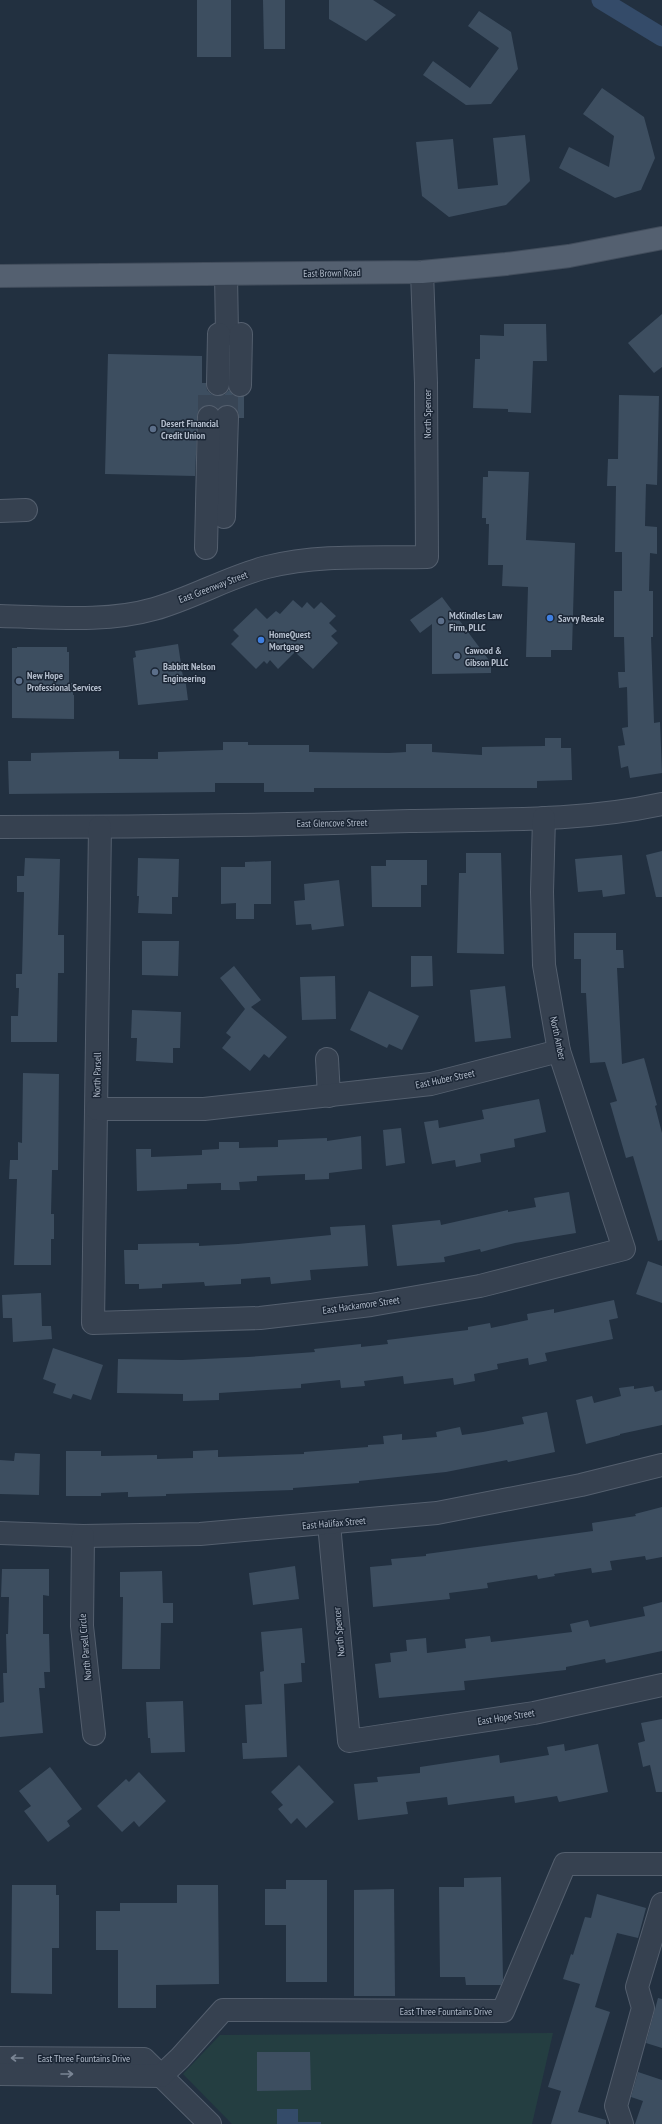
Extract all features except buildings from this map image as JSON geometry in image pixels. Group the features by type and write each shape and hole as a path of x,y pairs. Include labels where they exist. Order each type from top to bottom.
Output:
{"main road":[{"name":"East Brown Road","path":"0,276 422,272 569,256 662,238"}],"street":[{"name":"North Spencer","path":"422,272 426,383 427,557"},
{"path":"225,334 224,384 226,274"},
{"path":"206,548 223,417 226,517"},
{"path":"0,511 26,510"},
{"name":"East Greenway Street","path":"0,616 95,617 125,614 154,609 253,572 280,564 328,557 427,557"},
{"name":"East Glencove Street","path":"0,827 100,827 544,818 629,812 662,804"},
{"name":"North Amber","path":"544,818 542,892 544,966 559,1051 624,1249"},
{"name":"North Parsell","path":"93,1323 100,827"},
{"name":"East Huber Street","path":"97,1109 204,1109 431,1084 559,1051"},
{"path":"326,1059 329,1096"},
{"name":"East Hackamore Street","path":"93,1323 260,1318 371,1304 480,1286 624,1249"},
{"name":"East Halifax Street","path":"0,1533 83,1536 200,1534 329,1524 437,1513 581,1485 662,1465"},
{"name":"North Spencer","path":"329,1524 349,1741"},
{"name":"North Parsell Circle","path":"83,1536 82,1626 94,1734"},
{"name":"East Hope Street","path":"349,1741 534,1713 662,1685"},
{"name":"East Three Fountains Drive","path":"0,2074 161,2076 180,2058 223,2010 504,2011 566,1864 662,1864"},
{"path":"622,2124 616,2106 642,2008 637,1987 662,1904"},
{"name":"East Three Fountains Drive","path":"0,2058 144,2059 210,2124"}],"green space":[{"path":"553,2033 532,2124 232,2124 183,2074 220,2035"}],"water":[{"path":"277,2109 298,2109 298,2122 321,2122 321,2124 277,2124"}],"waterway":[{"path":"601,0 662,37"}],"tunnel":[{"path":"209,384 209,417"},
{"path":"227,384 227,417"}],"place":[{"name":"Desert Financial Credit Union","path":"153,429"},
{"name":"Savvy Resale","path":"550,618"},
{"name":"McKindles Law Firm, PLLC","path":"441,621"},
{"name":"HomeQuest Mortgage","path":"261,640"},
{"name":"Cawood & Gibson PLLC","path":"457,656"},
{"name":"Babbitt Nelson Engineering","path":"155,672"},
{"name":"New Hope Professional Services","path":"19,681"}]}
